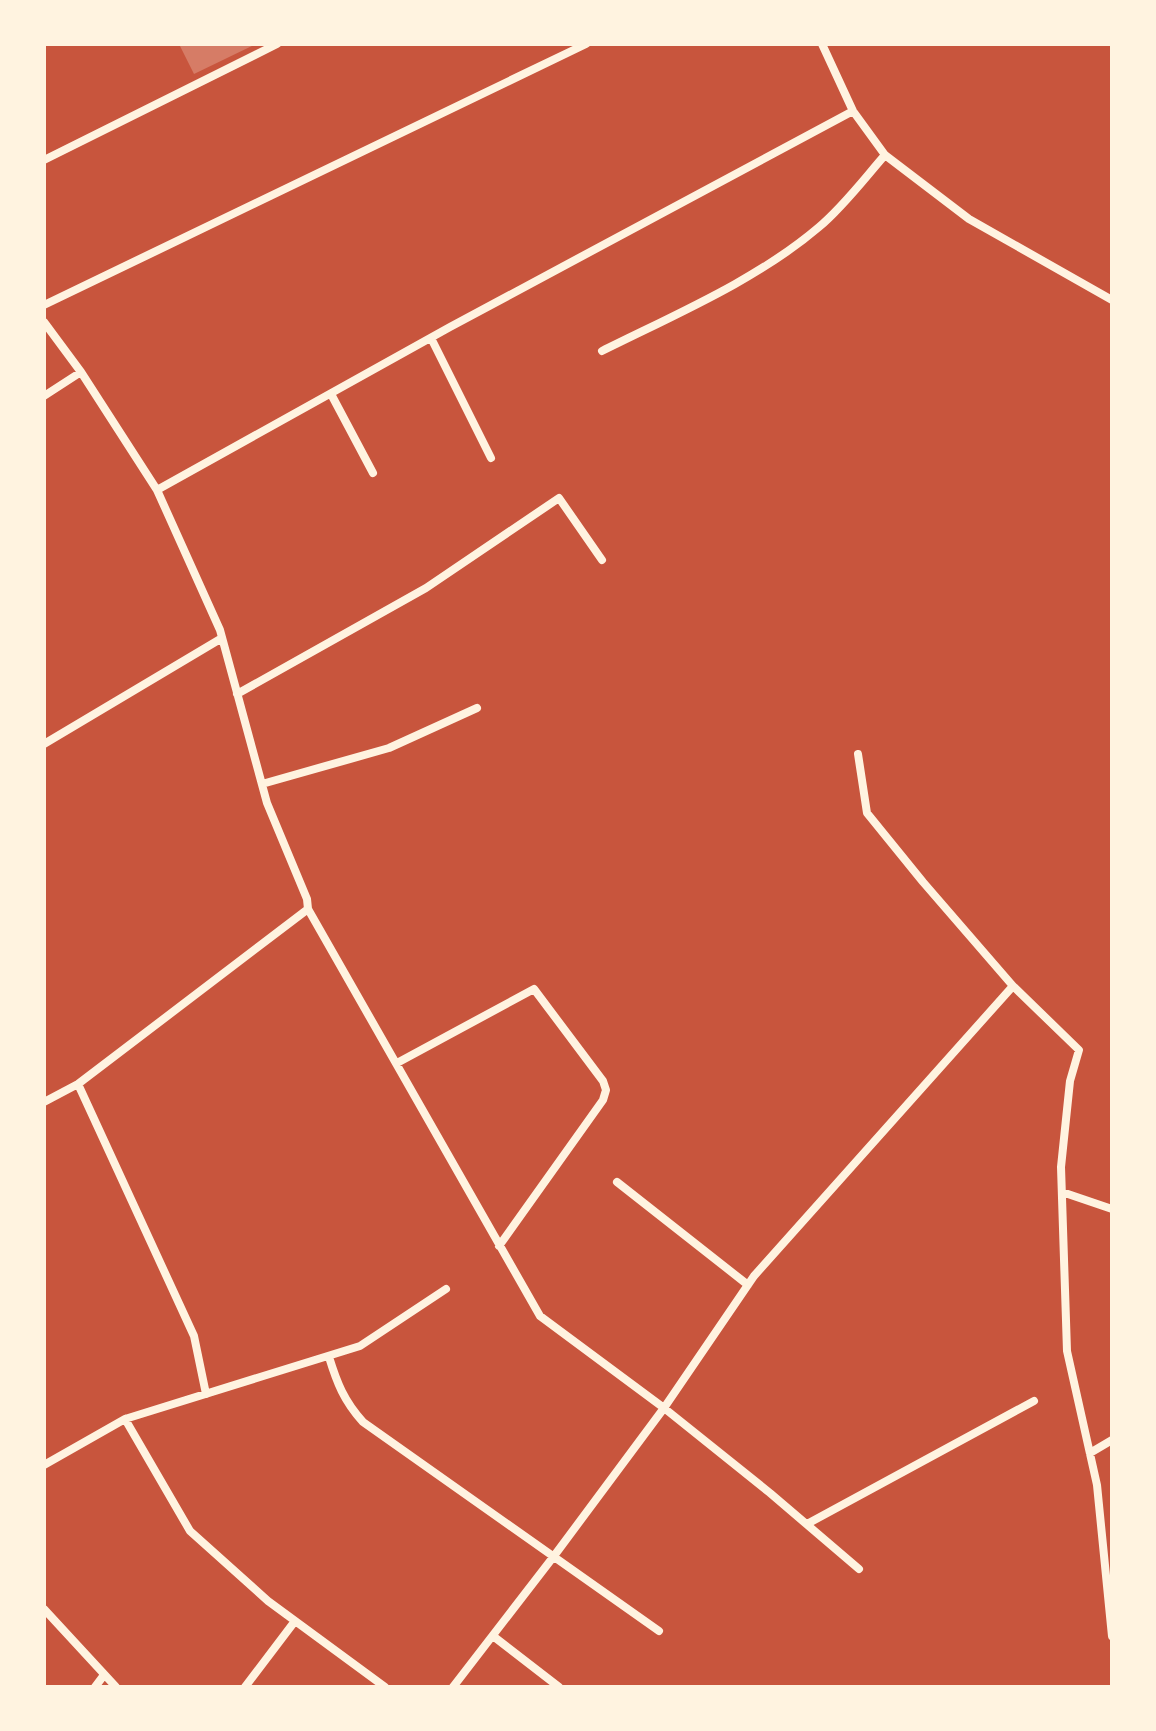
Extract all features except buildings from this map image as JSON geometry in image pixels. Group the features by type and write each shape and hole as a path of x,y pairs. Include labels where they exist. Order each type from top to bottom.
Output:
{"street":[{"path":"44,160 277,44"},
{"path":"44,305 586,44"},
{"path":"822,44 853,111 885,155 969,219 1112,300"},
{"path":"157,490 431,338 853,111"},
{"path":"602,351 710,298 794,246 821,225 885,155"},
{"path":"44,322 81,372 157,490 222,638 267,803 307,899 308,909 540,1316 664,1408 859,1569"},
{"path":"431,338 491,458"},
{"path":"44,396 81,372"},
{"path":"331,394 373,473"},
{"path":"237,694 426,588 559,498 602,560"},
{"path":"44,744 222,638"},
{"path":"262,784 389,748 477,708"},
{"path":"858,754 867,813 1013,986 1079,1050 1070,1081 1061,1167 1067,1351 1097,1485 1112,1636"},
{"path":"44,1102 78,1084 308,909"},
{"path":"453,1687 664,1408 748,1285 1013,986"},
{"path":"397,1063 534,989 603,1081 606,1090 603,1100 499,1246"},
{"path":"78,1084 194,1336 206,1394"},
{"path":"617,1182 748,1285"},
{"path":"1062,1192 1112,1209"},
{"path":"44,1465 125,1419 360,1346 446,1289"},
{"path":"329,1357 336,1384 347,1405 363,1422 659,1631"},
{"path":"807,1524 1034,1401"},
{"path":"125,1419 190,1531 268,1601 385,1687"},
{"path":"1090,1453 1112,1440"},
{"path":"44,1609 116,1687"},
{"path":"245,1687 295,1621"},
{"path":"493,1636 559,1687"},
{"path":"95,1687 104,1675"}]}
